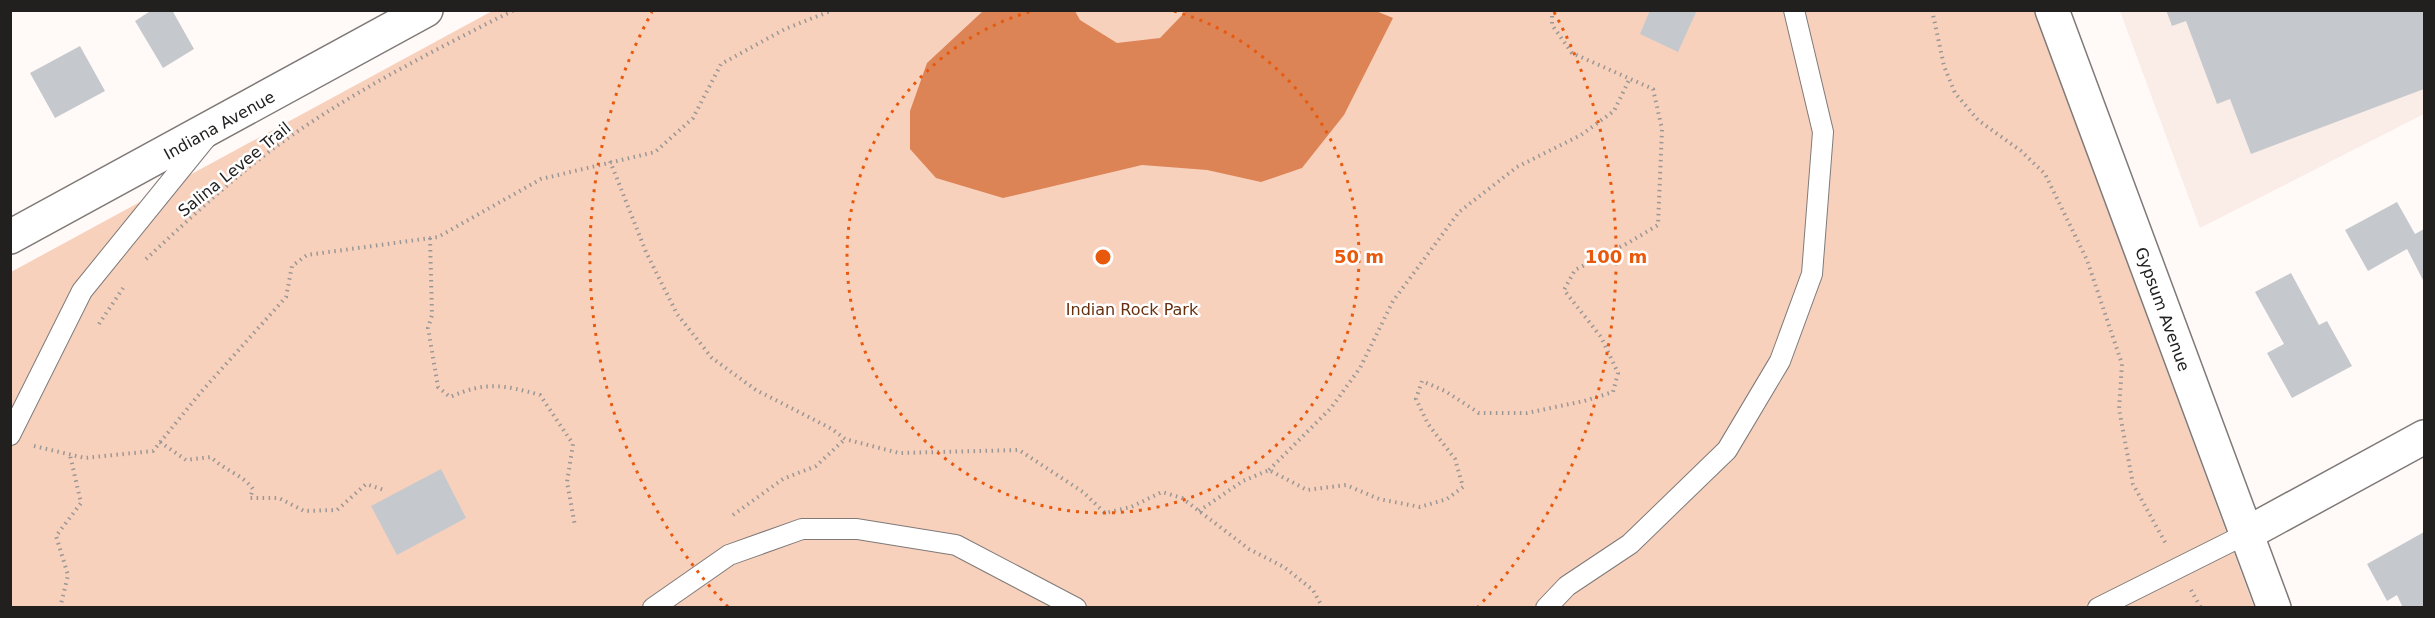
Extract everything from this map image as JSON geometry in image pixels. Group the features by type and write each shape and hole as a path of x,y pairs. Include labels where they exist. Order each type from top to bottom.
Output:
{"street":[{"name":"Indiana Avenue","path":"10,237 426,10"},
{"name":"Gypsum Avenue","path":"2052,10 2274,608"},
{"path":"2246,534 2424,437"}],"lane":[{"path":"1546,608 1568,586 1630,544 1727,450 1780,361 1812,274 1823,132 1794,10"},
{"path":"10,435 82,291 214,127"},
{"path":"653,608 729,555 801,529 858,529 956,545 1076,608"},
{"path":"2098,608 2246,534"}],"path":[{"name":"Salina Levee Trail","path":"145,260 266,154 326,112 415,60 514,10"},
{"path":"30,445 85,458 153,451 201,392 286,297 292,266 307,255 438,237 541,179 655,152 693,118 721,64 785,29 833,10"},
{"path":"1269,470 1307,490 1347,485 1379,499 1420,507 1448,500 1463,487 1455,459 1428,424 1416,399 1422,381 1445,391 1479,413 1527,413 1584,401 1613,392 1618,373 1601,337 1564,290 1575,270 1658,225 1662,129 1653,89 1572,53 1552,25 1552,10"},
{"path":"1932,10 1944,66 1955,93 1978,120 2021,151 2045,174 2087,260 2122,364 2119,410 2133,484 2201,608"},
{"path":"1199,511 1242,481 1269,470 1331,408 1360,368 1393,301 1460,212 1517,166 1581,135 1614,111 1629,80"},
{"path":"610,161 646,252 677,314 712,358 756,390 832,429 845,439 899,453 1019,450 1083,492 1105,513 1131,507 1162,492 1182,498 1249,549 1284,567 1313,590 1323,608"},
{"path":"430,238 432,315 428,328 438,387 450,397 472,387 509,386 540,395 573,444 567,482 575,526"},
{"path":"98,325 124,286"},
{"path":"734,514 783,479 816,466 845,439"},
{"path":"160,441 186,460 211,457 222,468 247,480 253,489 250,498 279,498 304,511 337,510 366,484 384,489"},
{"path":"60,608 68,575 56,536 81,503 70,455"}],"shaded area":[{"path":"983,11 1075,11 1080,20 1117,43 1160,38 1186,11 1376,11 1393,18 1344,115 1302,168 1261,182 1207,170 1142,165 1003,198 936,178 910,149 910,111 927,63"},
{"path":"2120,11 2424,11 2424,114 2200,228"}],"green space":[{"name":"Indian Rock Park","path":"494,10 2034,11 2254,607 11,608 11,272"}],"building":[{"path":"152,10 172,10 194,49 163,68 135,21"},
{"path":"1650,10 1697,10 1678,52 1640,34"},
{"path":"2166,10 2424,10 2424,89 2251,154 2230,99 2217,104 2186,21 2172,26"},
{"path":"80,46 105,91 55,118 30,73"},
{"path":"2397,202 2415,234 2424,229 2424,282 2407,249 2368,271 2345,230"},
{"path":"2291,273 2319,325 2327,321 2352,366 2292,398 2267,353 2284,344 2255,292"},
{"path":"441,469 466,518 397,555 371,506"},
{"path":"2424,532 2424,608 2403,608 2397,595 2387,601 2367,564"}]}
